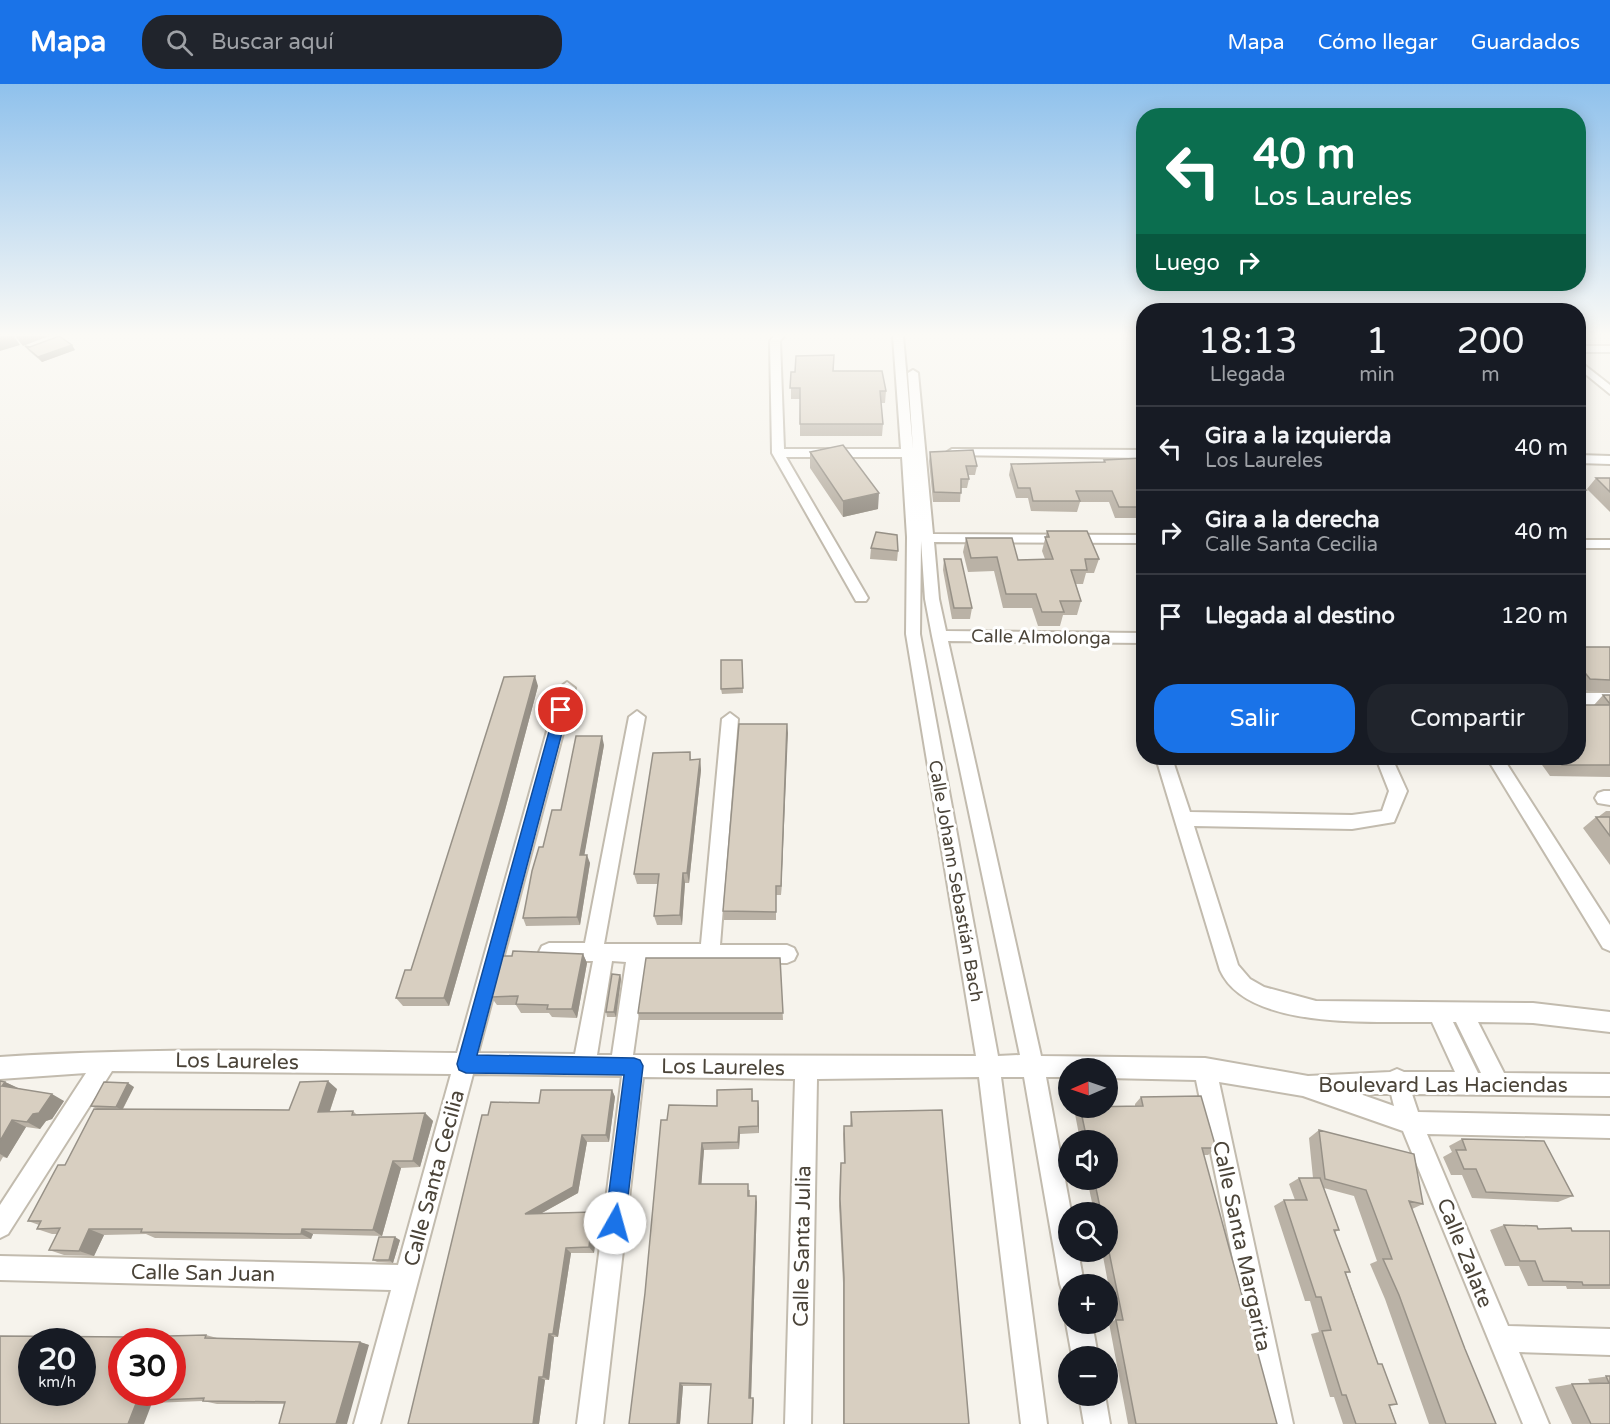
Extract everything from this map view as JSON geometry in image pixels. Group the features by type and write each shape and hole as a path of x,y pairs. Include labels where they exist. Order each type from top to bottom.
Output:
{"street":[{"path":"777,399 778,453 861,598"},
{"name":"Calle Johann Sebastián Bach","path":"912,399 925,453 914,537 913,634 989,1067 1034,1424"},
{"name":"Calle Johann Sebastián Bach","path":"917,399 925,453 927,538 932,599 1033,1066 1070,1274"},
{"path":"778,453 1136,454"},
{"path":"1586,459 1610,460"},
{"path":"927,538 1136,539"},
{"path":"1586,544 1610,544"},
{"name":"Calle Almolonga","path":"939,636 1136,638"},
{"name":"Calle Santa Cecilia","path":"367,1424 567,688"},
{"path":"1586,699 1610,699"},
{"path":"584,1066 598,952 637,717"},
{"path":"710,954 730,718"},
{"path":"1166,765 1230,970 1243,986 1260,994 1316,1011 1533,1013 1610,1022"},
{"path":"1183,819 1352,822 1388,817 1398,791 1387,765"},
{"path":"1499,765 1610,942"},
{"path":"549,952 787,954"},
{"path":"590,1424 628,1066 637,953"},
{"path":"1437,1011 1472,1084"},
{"path":"1462,1012 1499,1085"},
{"path":"0,1226 106,1061"},
{"name":"Los Laureles","path":"0,1068 106,1061 806,1068 1033,1066 1205,1069 1303,1085"},
{"name":"Calle Santa Julia","path":"798,1424 806,1068"},
{"name":"Calle Santa Margarita","path":"1205,1069 1280,1424"},
{"name":"Boulevard Las Haciendas","path":"1303,1085 1397,1080 1499,1085 1610,1085"},
{"name":"Calle Zalate","path":"1397,1080 1411,1123 1536,1424"},
{"name":"Boulevard Las Haciendas","path":"1303,1085 1411,1123 1610,1127"},
{"name":"Calle San Juan","path":"0,1268 407,1278"},
{"path":"1500,1339 1610,1342"},
{"path":"1094,1406 1097,1424"}],"building":[{"path":"800,399 881,399 883,424 800,424"},
{"path":"843,445 879,493 843,501 810,452"},
{"path":"973,450 977,466 966,466 969,479 961,479 961,493 934,492 930,452"},
{"path":"1136,458 1136,507 1119,507 1112,491 1076,491 1080,501 1033,501 1030,488 1018,488 1011,464 1105,462 1104,460"},
{"path":"1596,478 1610,478 1610,492"},
{"path":"1047,531 1087,531 1099,559 1085,559 1087,570 1071,570 1081,601 1060,601 1064,612 1042,612 1036,594 1006,594 997,557 971,558 966,538 1012,538 1018,560 1053,559 1045,537 1049,537"},
{"path":"876,532 897,535 898,551 871,548"},
{"path":"944,559 961,559 972,608 954,608"},
{"path":"1586,647 1610,647 1610,680 1590,679 1586,674"},
{"path":"721,660 742,660 743,688 721,689"},
{"path":"535,676 444,998 396,998 405,970 411,970 504,677"},
{"path":"1603,695 1610,695 1610,704"},
{"path":"1586,705 1610,705 1610,765 1586,765"},
{"path":"739,724 787,724 781,886 776,886 776,912 723,911"},
{"path":"576,736 602,736 580,855 587,855 577,917 523,918 532,871 539,847 543,847 552,810 561,810"},
{"path":"690,752 690,760 700,759 687,873 683,873 680,915 654,916 659,874 634,874 653,753"},
{"path":"1596,817 1610,817 1610,836"},
{"path":"513,951 583,954 572,1009 547,1009 548,1005 516,1004 518,996 491,997 500,956 512,956"},
{"path":"646,958 780,958 783,1013 638,1013"},
{"path":"612,974 620,975 614,1012 606,1012"},
{"path":"0,1081 5,1082 2,1086 52,1094 39,1113 33,1114 27,1122 12,1120 0,1141"},
{"path":"328,1081 318,1112 353,1111 352,1115 425,1113 413,1161 393,1161 373,1230 302,1229 301,1234 284,1234 89,1229 79,1251 49,1250 60,1228 37,1229 41,1221 28,1221 58,1165 65,1165 94,1109 289,1110 300,1082"},
{"path":"104,1082 128,1083 116,1107 91,1106"},
{"path":"752,1089 752,1101 758,1101 758,1126 739,1127 738,1142 702,1143 699,1184 748,1184 748,1196 756,1196 749,1398 753,1398 752,1424 708,1424 711,1384 680,1383 677,1424 629,1424 645,1293 661,1120 667,1120 669,1105 717,1106 717,1090"},
{"path":"541,1090 612,1090 606,1135 582,1135 573,1187 525,1214 593,1212 589,1247 566,1248 553,1334 549,1334 543,1377 539,1377 533,1424 408,1424 482,1115 488,1115 491,1102 539,1103"},
{"path":"1201,1096 1216,1148 1202,1148 1277,1424 1136,1424 1118,1330 1118,1320 1123,1320 1118,1296 1118,1274 1114,1274 1111,1262 1118,1262 1118,1202 1099,1202 1096,1190 1118,1190 1118,1130 1085,1130 1082,1118 1118,1118 1118,1106 1143,1106 1141,1097"},
{"path":"942,1110 969,1424 844,1424 844,1278 840,1199 841,1163 845,1163 844,1126 852,1126 851,1112"},
{"path":"1319,1130 1414,1154 1423,1204 1409,1201 1496,1424 1446,1424 1399,1295 1383,1259 1392,1259 1366,1190 1325,1179"},
{"path":"1462,1139 1544,1141 1573,1196 1486,1192 1476,1169 1464,1169 1456,1150 1466,1150"},
{"path":"1299,1178 1320,1178 1339,1230 1334,1230 1350,1272 1345,1272 1378,1364 1382,1364 1397,1404 1389,1405 1396,1424 1356,1424 1346,1395 1342,1395 1322,1331 1331,1330 1321,1297 1316,1297 1284,1200 1307,1200"},
{"path":"1504,1225 1537,1226 1538,1229 1571,1228 1572,1231 1610,1231 1610,1285 1543,1281 1535,1261 1520,1261"},
{"path":"379,1237 395,1237 389,1260 373,1260"},
{"path":"0,1336 18,1336 18,1406 96,1406 96,1337 108,1337 108,1406 135,1406 128,1424 0,1424"},
{"path":"186,1336 360,1342 336,1424 279,1424 285,1402 203,1401 204,1398 186,1399"},
{"path":"1606,1376 1610,1376 1610,1424 1591,1424 1572,1384 1609,1383"}],"route":[{"path":"561,710 466,1064 634,1066 615,1223"}]}
